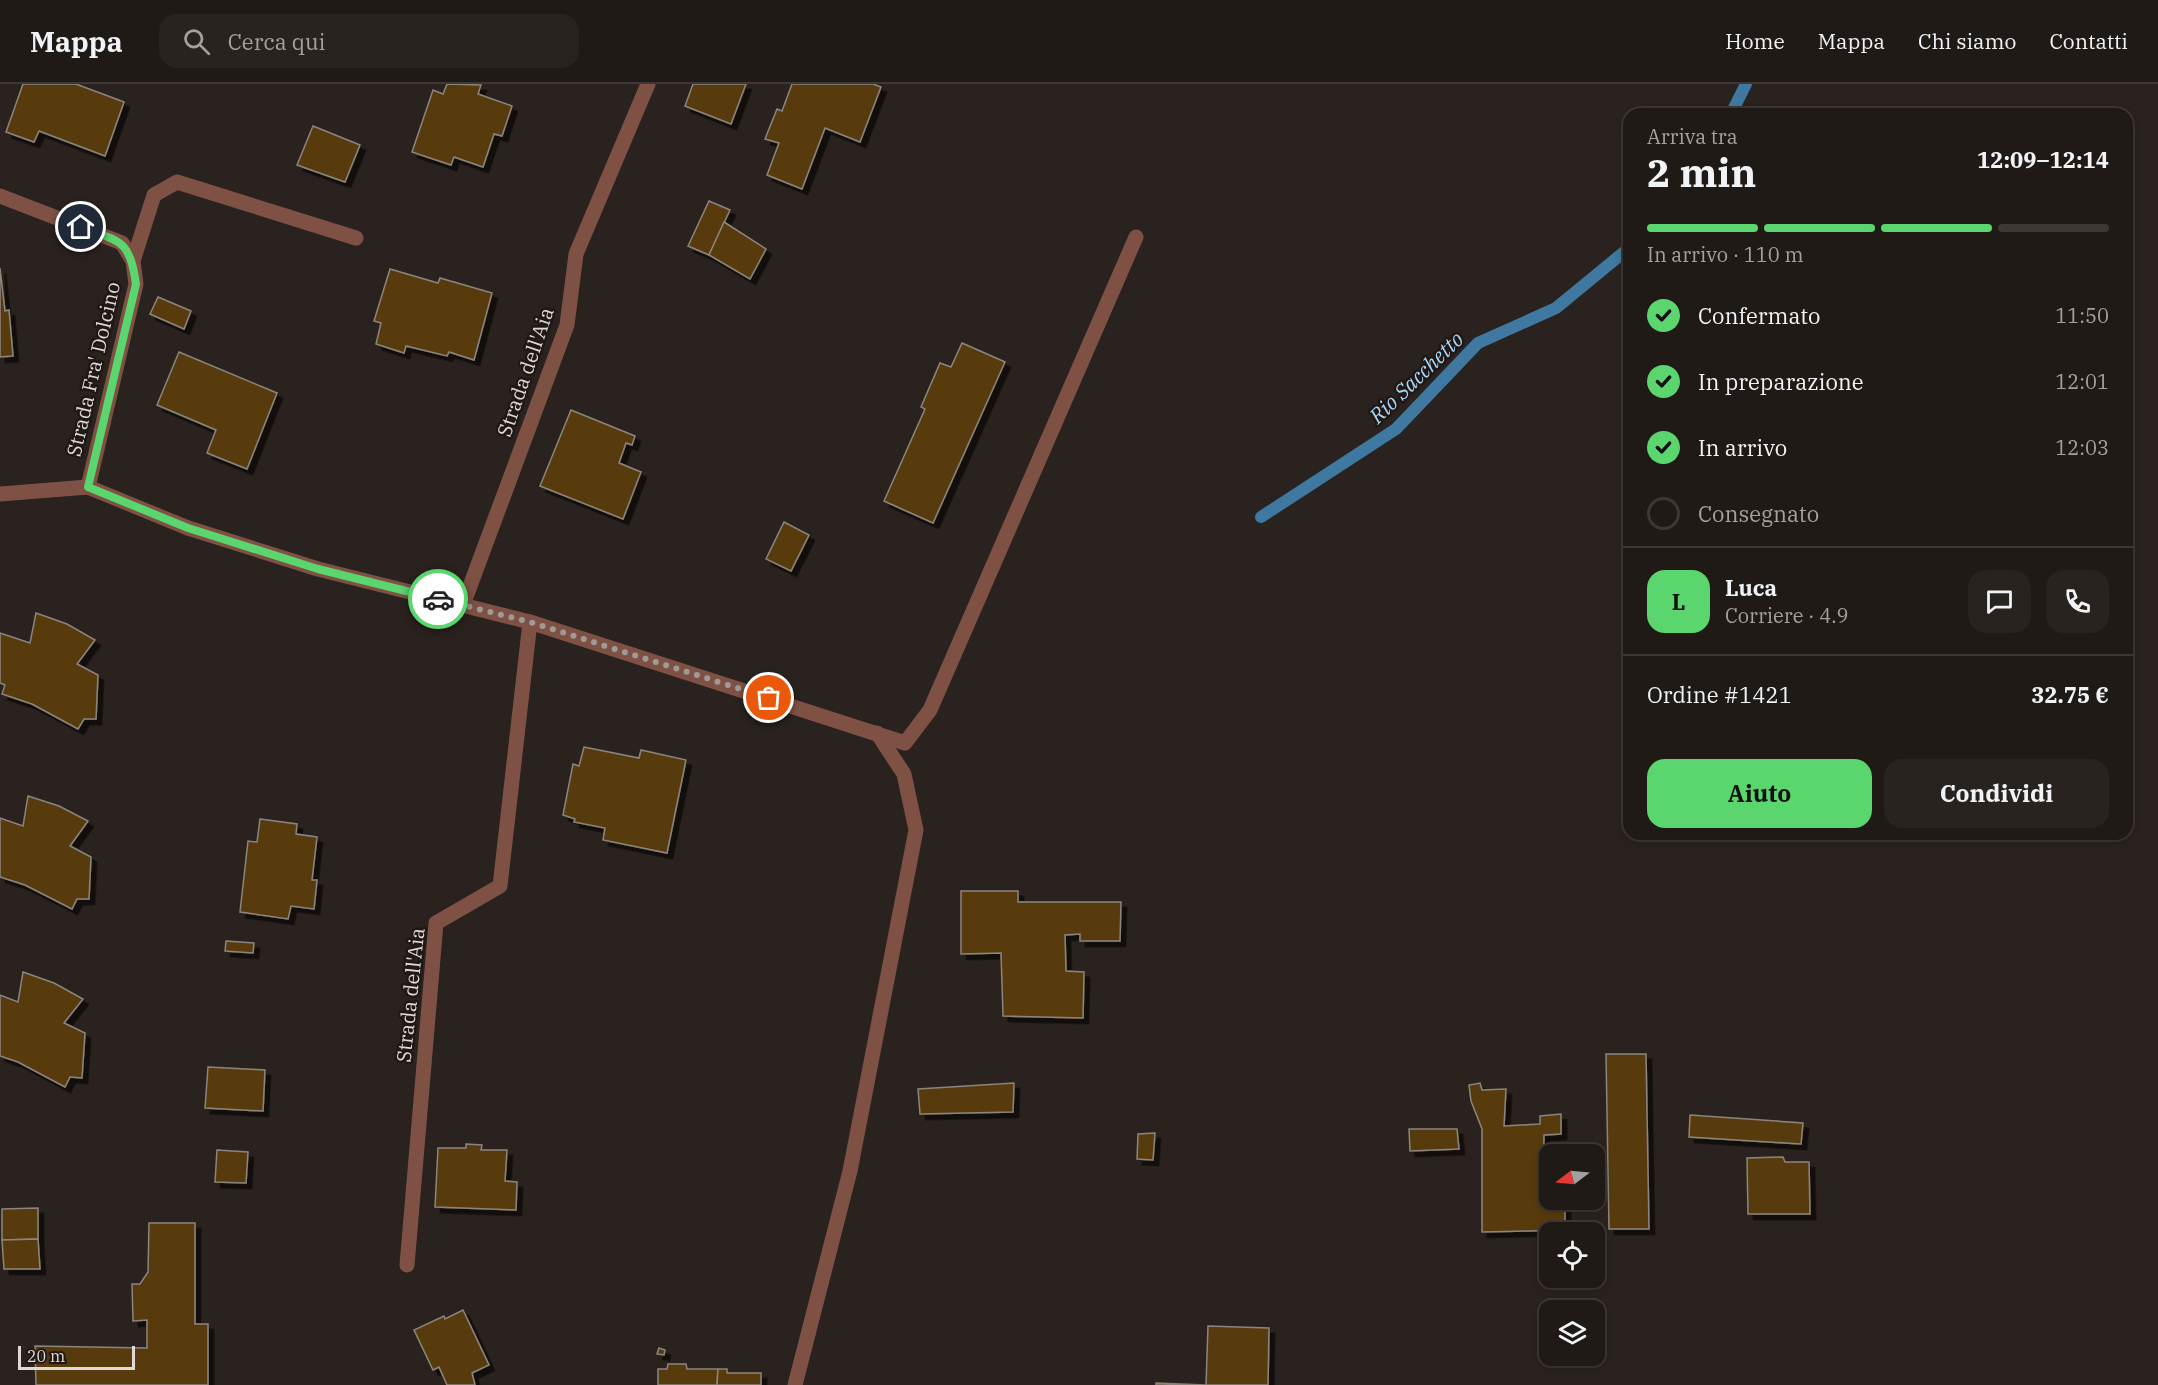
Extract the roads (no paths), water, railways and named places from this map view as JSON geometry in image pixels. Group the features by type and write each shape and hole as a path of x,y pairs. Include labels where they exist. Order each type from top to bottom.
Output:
{"street":[{"name":"Strada dell'Aia","path":"463,605 567,325 576,254 648,84"},
{"name":"Strada Fra' Dolcino","path":"133,261 154,195 177,182 356,238"},
{"name":"Strada Fra' Dolcino","path":"0,196 122,243 133,261 136,284 88,487"},
{"path":"0,494 88,487 188,528 318,569 530,622 905,743 930,710 1136,237"},
{"name":"Strada dell'Aia","path":"406,1265 436,923 500,886 530,622"},
{"path":"795,1385 849,1171 916,830 904,774 877,733"}],"waterway":[{"name":"Rio Sacchetto","path":"1734,108 1746,84"},
{"name":"Rio Sacchetto","path":"1261,517 1396,429 1478,343 1556,308 1623,253"}]}
